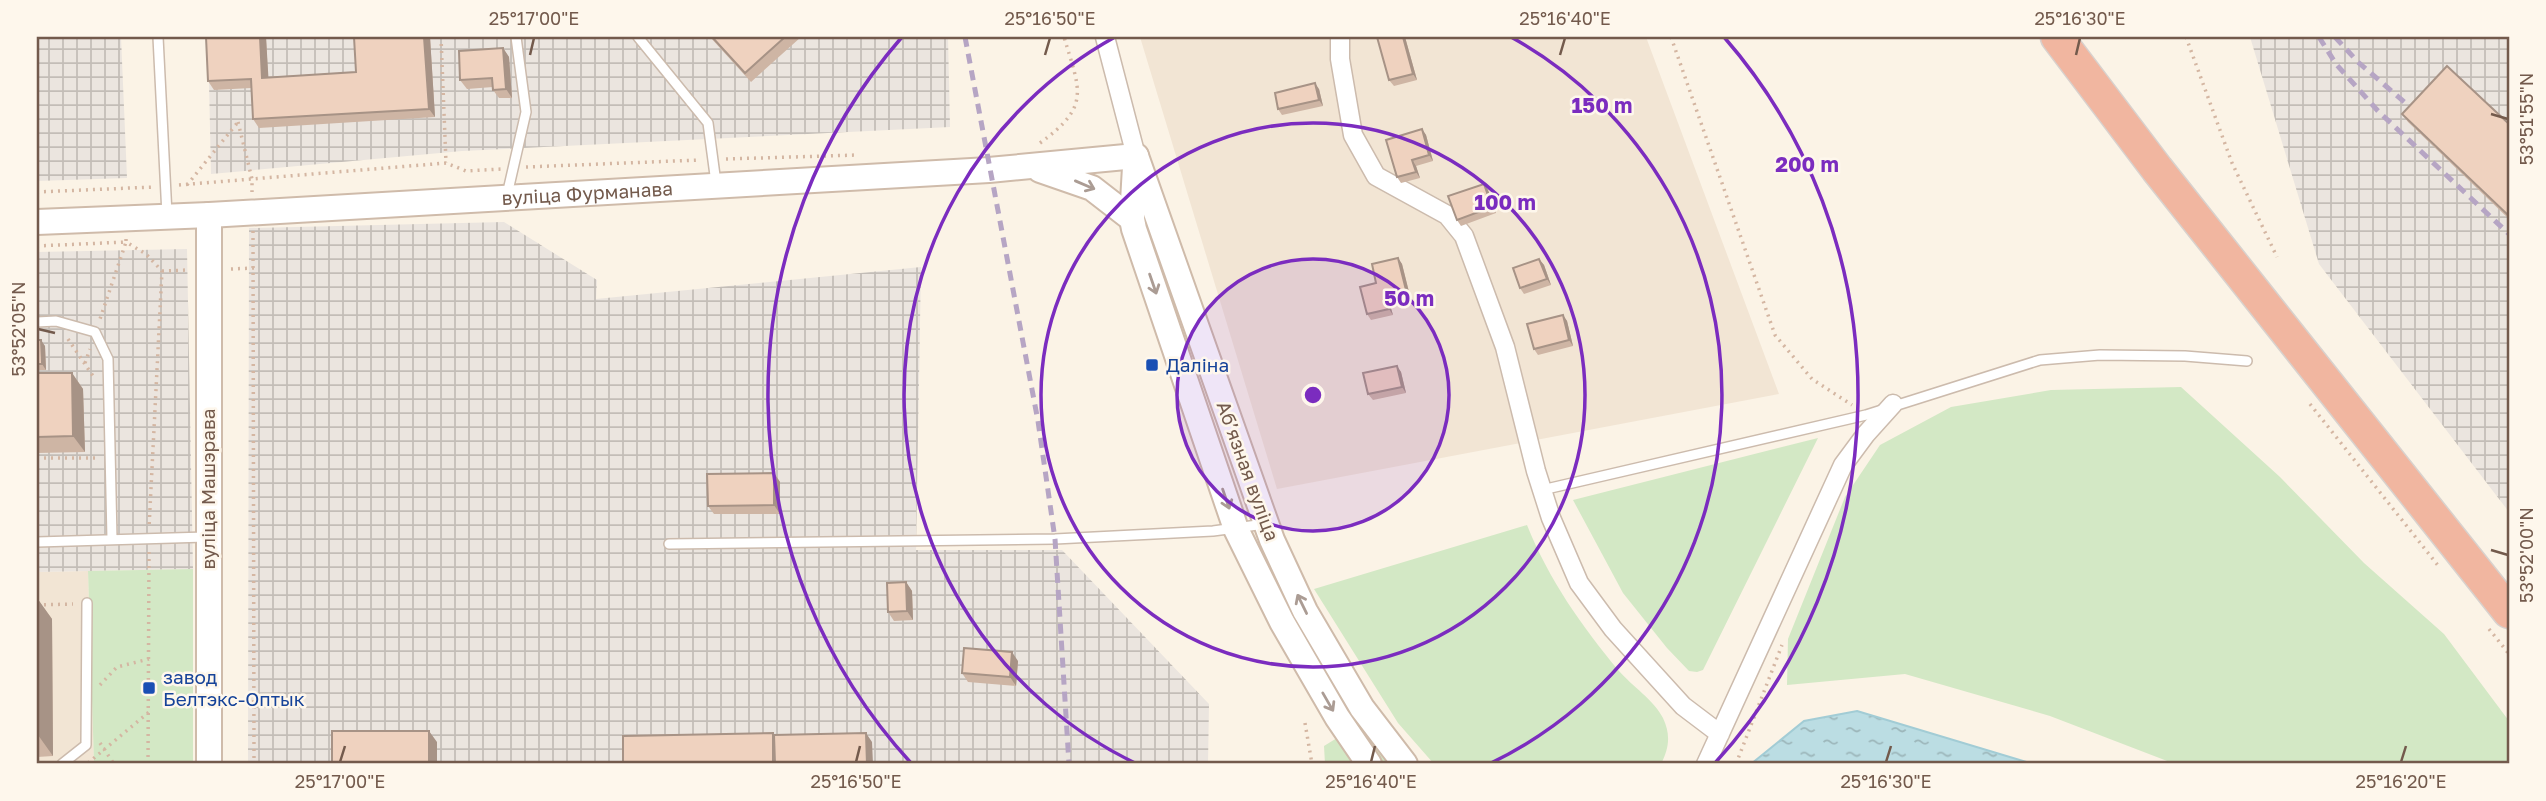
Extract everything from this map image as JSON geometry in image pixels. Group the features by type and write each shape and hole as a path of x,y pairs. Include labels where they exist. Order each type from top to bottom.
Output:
{"highway":[{"path":"2057,37 2157,169 2509,612"}],"street":[{"name":"Абʼязная вуліца","path":"1105,37 1136,156 1266,524 1306,611 1362,708 1405,764"},
{"path":"1340,37 1340,59 1353,135 1376,176 1447,215 1464,236 1505,347 1551,518 1580,583 1614,629 1683,706 1720,734"},
{"name":"вуліца Фурманава","path":"37,222 126,230 167,217 716,185 1033,156 1136,156"},
{"path":"1033,156 1092,188 1132,219"},
{"name":"Абʼязная вуліца","path":"1136,156 1132,219 1236,529 1336,717 1369,764"},
{"name":"вуліца Машэрава","path":"209,215 209,764"},
{"path":"1706,764 1843,465 1893,404"}],"lane":[{"path":"158,37 167,217"},
{"path":"506,197 526,113 516,37"},
{"path":"638,37 708,123 716,185"},
{"path":"37,321 56,321 95,332 108,359 112,540"},
{"path":"1542,490 1866,415 1893,404 2040,360 2112,355 2185,356 2247,361"},
{"path":"669,544 1055,538 1236,529 1266,524"},
{"path":"37,542 208,537"},
{"path":"62,764 86,746 87,603"}],"path":[{"path":"441,37 446,163"},
{"path":"1033,156 1069,119 1075,105 1078,91 1064,37"},
{"path":"1671,37 1775,335 1812,379 1866,415"},
{"path":"2186,37 2232,163 2277,257"},
{"path":"187,185 238,122 252,180 253,212 254,764"},
{"path":"37,192 187,185 446,163 466,170 863,154"},
{"path":"85,363 126,230 127,188"},
{"path":"37,246 126,230"},
{"path":"126,230 162,271 149,539 148,764"},
{"path":"56,321 96,382"},
{"path":"96,445 96,458"},
{"path":"37,458 110,457"},
{"path":"37,605 87,603"},
{"path":"1736,764 1786,635"},
{"path":"87,698 117,667 149,659"},
{"path":"88,763 149,712"},
{"path":"1305,723 1312,764"}],"shaded area":[{"path":"37,37 121,37 127,178 37,181"},
{"path":"208,37 948,37 950,127 462,151 211,174"},
{"path":"1140,37 1646,37 1779,394 1277,489"},
{"path":"2250,37 2509,37 2509,512 2319,264"},
{"path":"504,222 597,280 596,299 921,267 916,550 1062,550 1209,704 1208,764 248,764 249,228"},
{"path":"187,249 193,569 37,572 37,252"},
{"path":"88,571 94,764 37,764 37,572"}],"green space":[{"path":"2181,387 2280,477 2364,563 2444,634 2509,721 2509,764 2175,764 2050,716 1905,674 1787,685 1788,639 1845,497 1880,445 1951,407 2051,390"},
{"path":"1818,438 1703,670 1689,671 1623,593 1573,500"},
{"path":"1527,525 1545,565 1579,619 1619,671 1649,699 1663,718 1668,741 1661,764 1434,764 1398,723 1314,589"},
{"path":"193,569 193,764 94,764 88,571"},
{"path":"1351,706 1389,764 1382,764 1345,710"},
{"path":"1337,738 1357,764 1325,764 1324,746"}],"water":[{"path":"1857,711 2033,764 1751,764 1804,721"}],"building":[{"path":"206,37 260,37 262,78 356,72 354,37 424,37 429,109 253,119 251,79 208,81"},
{"path":"712,37 785,37 745,73"},
{"path":"1377,37 1403,37 1413,74 1389,80"},
{"path":"503,48 506,89 493,90 492,78 460,80 459,51"},
{"path":"2447,66 2509,124 2509,216 2402,114"},
{"path":"1315,83 1319,100 1278,109 1275,93"},
{"path":"1422,129 1429,155 1412,160 1416,172 1397,177 1386,140"},
{"path":"1484,184 1492,207 1457,220 1448,196"},
{"path":"1398,258 1407,294 1386,299 1389,309 1367,314 1360,287 1376,283 1372,264"},
{"path":"1539,259 1547,279 1520,288 1513,268"},
{"path":"1563,315 1569,340 1534,349 1527,324"},
{"path":"37,340 41,340 42,364 37,364"},
{"path":"1397,366 1402,387 1368,394 1363,373"},
{"path":"37,373 72,373 73,436 37,437"},
{"path":"774,473 774,505 708,506 707,474"},
{"path":"906,582 907,611 888,612 887,583"},
{"path":"37,598 38,735 37,735"},
{"path":"964,648 1012,652 1010,677 962,673"},
{"path":"332,731 429,731 429,764 332,764"},
{"path":"773,733 773,764 623,764 623,736"},
{"path":"866,733 867,764 775,764 774,735"}],"railway":[{"path":"965,37 1038,421 1055,539 1069,764"},
{"path":"2319,37 2336,64 2378,111 2509,234"},
{"path":"2335,37 2358,62 2417,113"}],"place":[{"name":"Даліна","path":"1152,365"},
{"name":"завод Белтэкс-Оптык","path":"149,688"}]}
